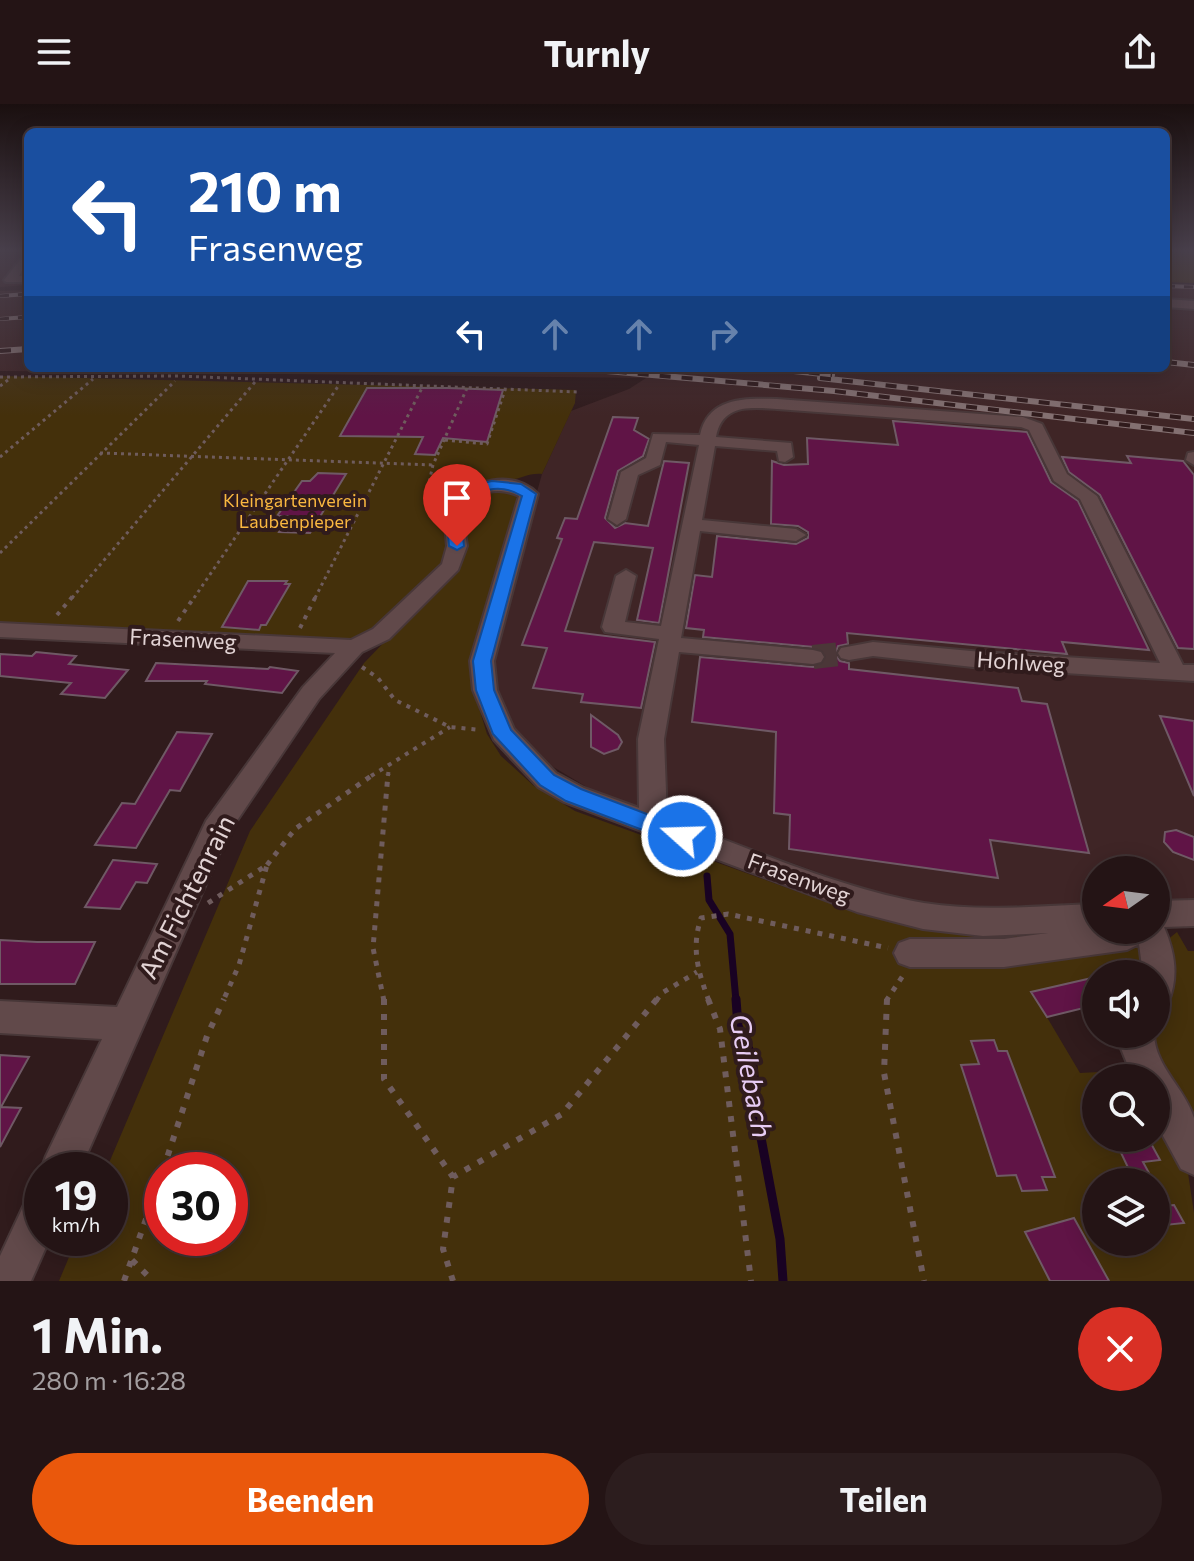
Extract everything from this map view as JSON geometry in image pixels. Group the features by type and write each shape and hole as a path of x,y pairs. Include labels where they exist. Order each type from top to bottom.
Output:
{"street":[{"path":"653,825 651,739 708,440 714,416 721,409 751,403 1023,422 1036,427 1060,477 1088,496 1184,672"},
{"path":"617,519 630,472 654,461 659,437 785,447 785,457"},
{"name":"Frasenweg","path":"452,503 470,490 492,485 516,486 529,494 482,661 485,690 503,734 547,780 574,795 857,899 923,916 983,922 1082,918"},
{"path":"354,647 381,634 451,566 457,546 452,503"},
{"path":"692,525 796,535"},
{"path":"626,576 613,627 671,639 813,657"},
{"name":"Frasenweg","path":"0,630 354,647"},
{"name":"Am Fichtenrain","path":"68,1152 216,829 311,693 354,647"},
{"name":"Hohlweg","path":"849,653 873,649 982,660 1184,672"},
{"path":"1170,914 1194,913"},
{"path":"910,953 1004,953 1082,942"},
{"path":"0,1017 125,1024"},
{"path":"1170,1112 1194,1156"},
{"path":"10,1281 24,1250"}],"path":[{"path":"0,377 204,377 578,392"},
{"path":"0,457 93,379"},
{"path":"0,386 8,380"},
{"path":"0,553 175,381"},
{"path":"43,632 255,382"},
{"path":"167,638 339,385"},
{"path":"290,644 422,388"},
{"path":"452,503 427,491 433,465 467,388"},
{"path":"445,440 487,444 505,390"},
{"path":"100,453 433,465"},
{"path":"378,678 395,700 450,727 503,734"},
{"path":"173,922 222,896 267,865 295,829 346,792 450,727"},
{"path":"389,766 373,948 384,991 384,1079 453,1177 443,1249 453,1281"},
{"path":"169,1152 207,1036 239,965 267,865"},
{"path":"751,1281 720,1029 698,971 694,938 701,918 728,914 910,953 905,972 885,1002 884,1073 924,1281"},
{"path":"453,1177 562,1114 662,993 698,971"},
{"path":"124,1281 144,1226"},
{"path":"132,1260 153,1281"}],"shaded area":[{"path":"0,306 24,306 24,371 0,371"},
{"path":"1170,306 1194,306 1194,899 1170,900 1170,856 1082,856 1082,903 982,907 923,903 865,889 600,795 530,753 496,697 490,658 542,474 571,411 629,389 646,378 92,372 1170,372"}],"green space":[{"name":"Kleingartenverein Laubenpieper","path":"0,376 576,390 575,403 542,474 471,486 449,496 441,493 433,499 442,504 447,548 442,564 373,632 346,641 0,623"},
{"path":"489,490 512,491 520,503 472,658 474,692 487,734 501,756 534,786 575,811 862,915 916,928 968,934 1055,933 1082,935 1082,944 1140,944 1144,960 1082,960 1082,980 1032,992 1082,1073 1082,1152 1170,1152 1170,1135 1182,1155 1194,1213 1194,1281 59,1281 69,1256 128,1256 128,1152 114,1152 250,831 364,663 457,567 459,507 469,495"},
{"path":"1177,932 1188,951 1194,951 1194,1128 1170,1079 1170,1064 1163,1064 1155,1048 1170,1048 1170,960 1166,944 1170,944 1170,938"}],"building":[{"path":"367,388 503,390 487,442 443,438 435,455 415,454 423,437 340,436"},
{"path":"613,417 638,418 634,430 649,439 643,456 618,471 605,518 615,528 625,523 648,526 664,461 689,463 659,623 637,620 653,548 594,542 565,631 655,642 641,708 581,702 583,694 533,688 547,648 522,645 562,539 557,538 565,518 577,519"},
{"path":"893,421 1027,432 1051,482 1078,501 1149,650 1062,642 1067,654 847,633 848,644 838,646 835,655 840,661 849,663 849,669 1018,688 1022,701 1047,704 1089,853 990,840 998,878 789,849 790,815 774,813 776,732 692,722 700,657 813,667 822,665 827,659 824,650 814,647 703,637 704,630 686,628 695,575 712,577 717,536 796,544 808,538 808,532 798,526 771,524 772,461 784,465 808,464 807,438 898,445"},
{"path":"1127,456 1183,461 1194,475 1194,649 1178,648 1100,495 1069,472 1062,457 1131,463"},
{"path":"318,473 346,474 310,533 279,532 288,516 277,516 302,481 310,481"},
{"path":"248,581 287,581 285,584 290,584 266,625 261,625 259,630 222,627"},
{"path":"36,652 76,656 69,664 128,670 105,698 61,694 71,683 0,676 0,654 32,656"},
{"path":"156,663 270,667 298,671 282,693 205,684 207,681 146,681"},
{"path":"591,715 618,735 622,742 618,749 604,754 591,747"},
{"path":"1160,716 1194,721 1194,796"},
{"path":"177,732 212,734 180,791 170,790 136,848 95,845 122,803 135,804"},
{"path":"1176,830 1194,837 1194,860 1173,852 1164,842 1165,832"},
{"path":"113,860 157,864 147,883 136,882 120,909 85,907"},
{"path":"0,940 95,942 75,984 0,984"},
{"path":"1082,980 1082,1008 1047,1017 1031,992"},
{"path":"994,1040 998,1051 1007,1051 1055,1177 1042,1177 1047,1190 1022,1191 1016,1175 997,1176 961,1065 979,1064 971,1041"},
{"path":"0,1055 29,1057 1,1107 21,1108 0,1147"},
{"path":"1121,1152 1156,1152 1160,1160 1143,1162 1146,1168 1128,1168"},
{"path":"1170,1205 1174,1205 1184,1223 1170,1224"},
{"path":"1074,1218 1082,1232 1082,1256 1095,1256 1109,1281 1050,1281 1025,1232"}],"waterway":[{"name":"Geilebach","path":"707,876 709,900 730,934 736,1001"},
{"name":"Geilebach","path":"736,999 738,1026 752,1056 759,1127 780,1239 783,1281"}],"tunnel":[{"path":"813,657 849,653"}],"railway":[{"path":"0,319 24,317"},
{"path":"0,351 24,349"},
{"path":"1170,362 1194,365"},
{"path":"618,372 834,391 1194,433"},
{"path":"803,372 832,375"},
{"path":"820,378 1194,419"}],"route":[{"path":"457,546 452,503 470,490 492,485 516,486 529,494 482,661 485,690 503,734 547,780 574,795 682,836"}]}
